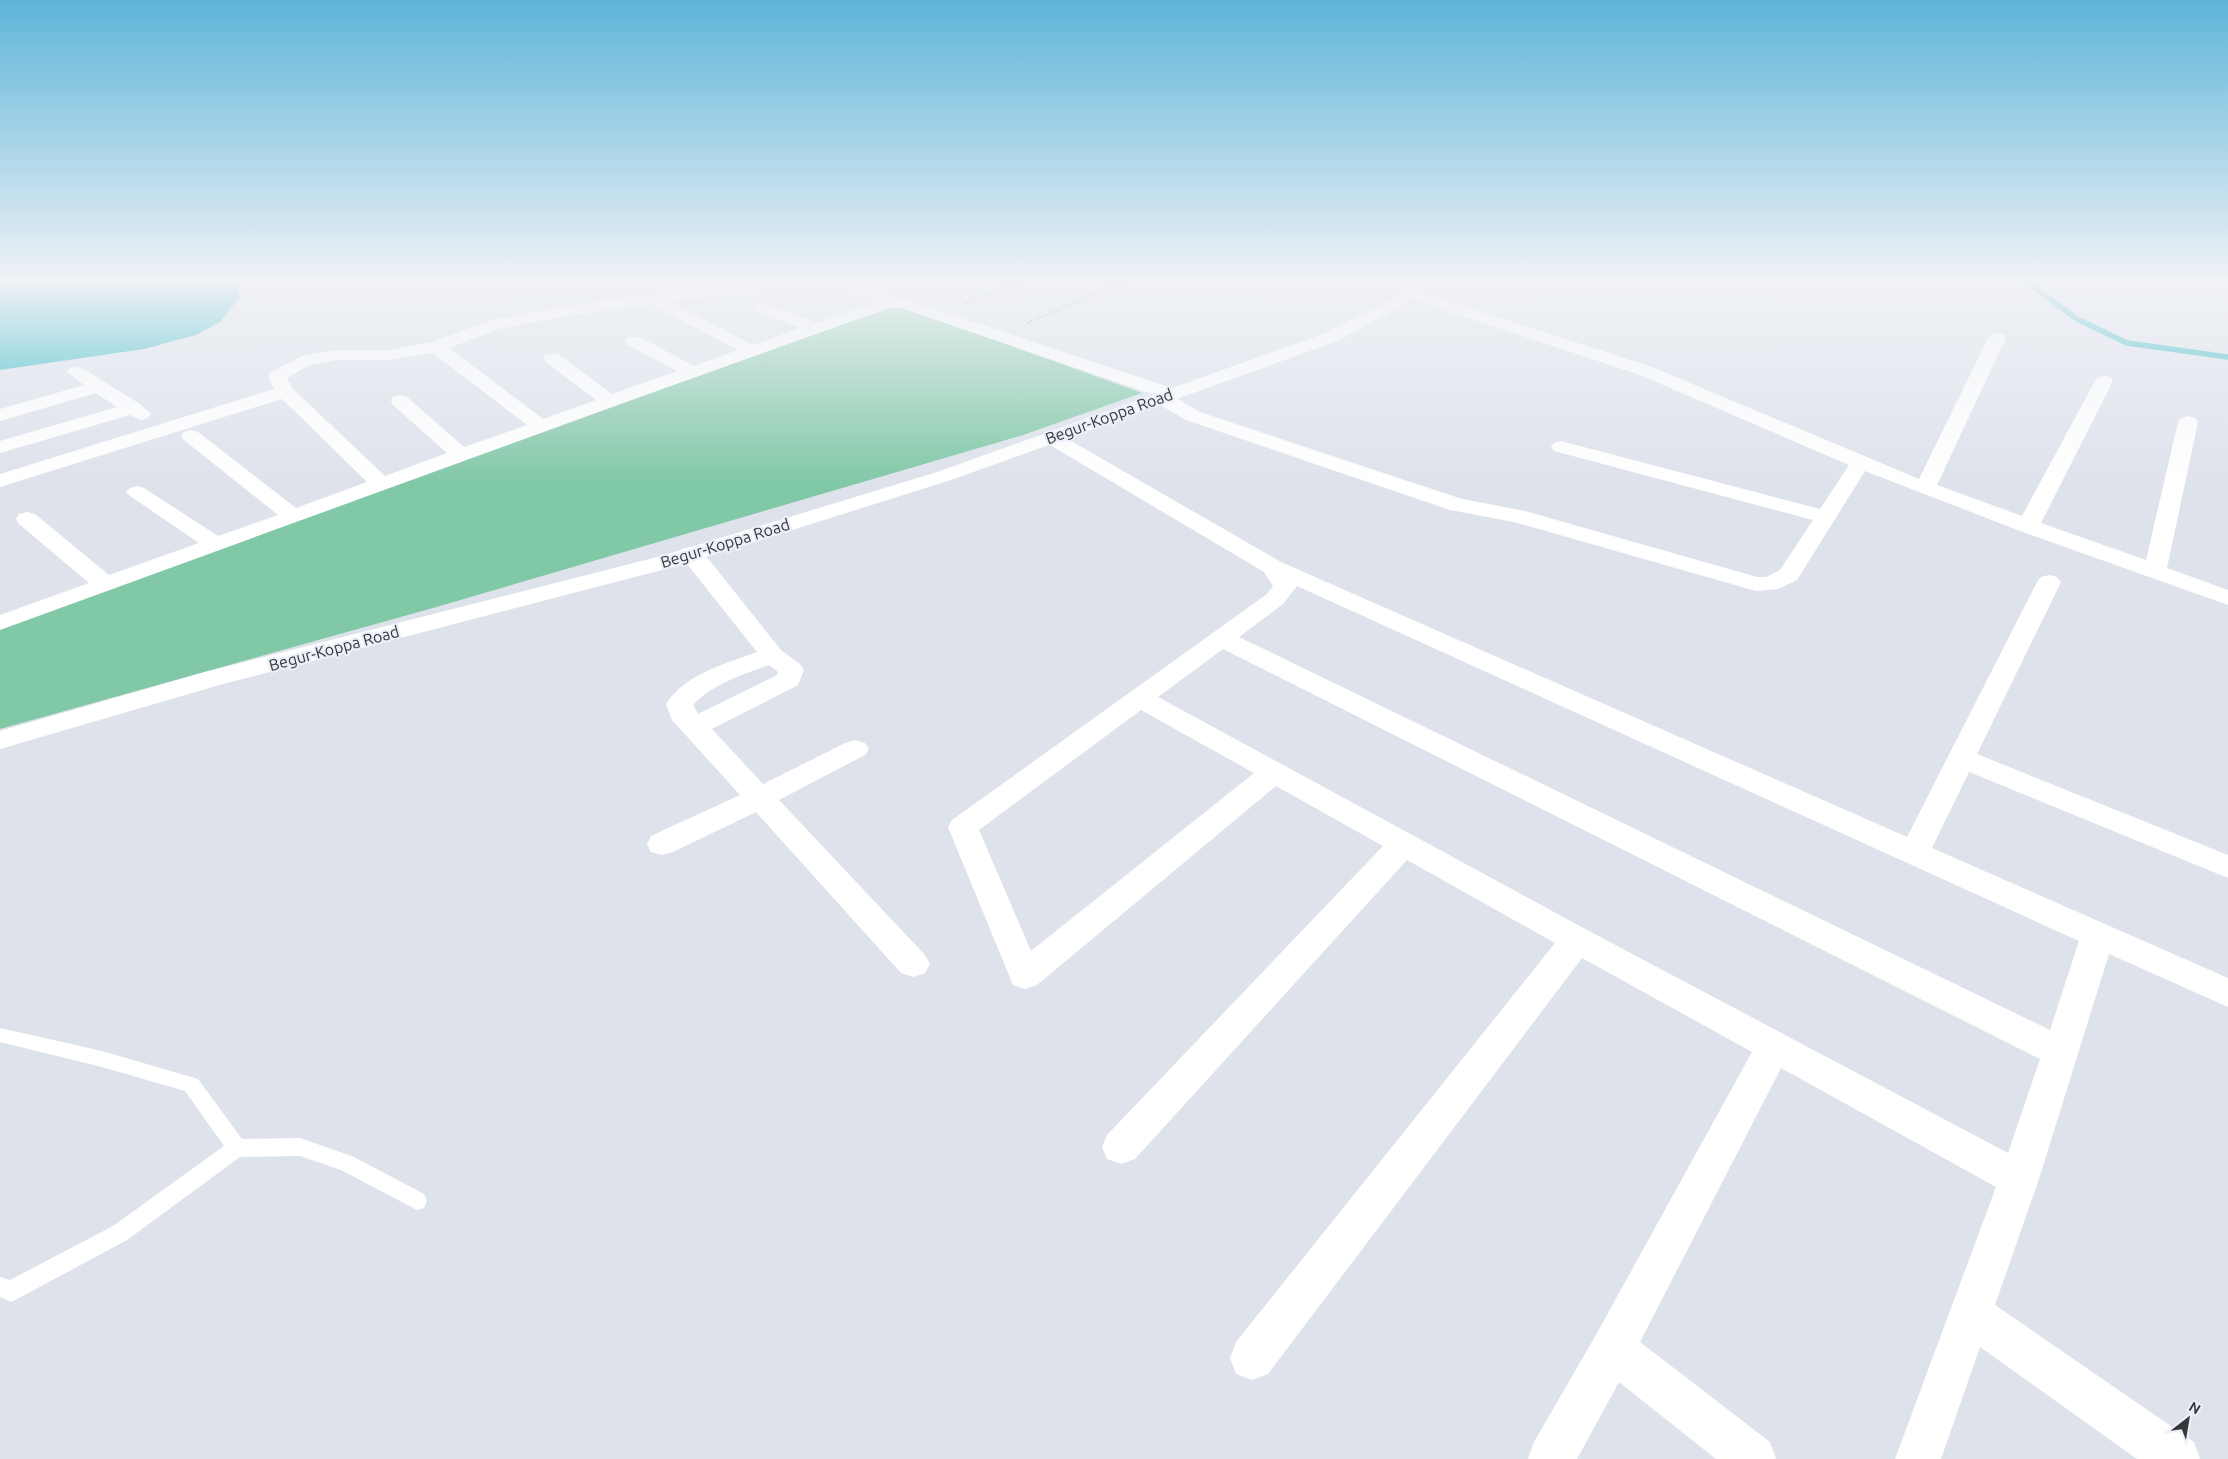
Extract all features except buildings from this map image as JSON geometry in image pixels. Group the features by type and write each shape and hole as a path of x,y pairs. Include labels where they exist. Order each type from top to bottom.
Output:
{"street":[{"path":"381,484 286,392 277,376 304,360 336,355 389,355 435,347"},
{"path":"436,347 541,426"},
{"path":"645,347 692,372"},
{"path":"744,347 752,351"},
{"path":"0,623 763,347"},
{"path":"1032,347 1167,396 1193,416 1458,504 1517,516 1756,584 1770,584 1789,575 1861,462"},
{"name":"Begur-Koppa Road","path":"0,740 214,678 690,554 944,476 1304,347"},
{"path":"1581,347 1646,371 1925,488 2228,598"},
{"path":"1925,488 1993,347"},
{"path":"552,358 610,402"},
{"path":"76,372 133,408 163,430"},
{"path":"2028,526 2104,381"},
{"path":"0,415 98,387"},
{"path":"0,480 286,392"},
{"path":"400,401 462,455"},
{"path":"0,447 133,408"},
{"path":"2155,572 2188,422"},
{"path":"190,436 293,516"},
{"path":"1052,438 1273,567 2228,993"},
{"path":"1561,447 1827,517"},
{"path":"137,492 216,544"},
{"path":"27,519 105,584"},
{"path":"690,554 702,566 772,655 707,681 686,695 679,704 682,714 913,964"},
{"path":"1273,567 1285,586 1275,599 963,827 1025,975 1275,771"},
{"path":"1914,853 2049,582"},
{"path":"1221,638 2060,1052"},
{"path":"1140,698 1275,771 1576,940 2019,1178"},
{"path":"662,844 760,798 854,750"},
{"path":"1961,758 2228,866"},
{"path":"1121,1147 1404,843"},
{"path":"1918,1459 2019,1178 2098,935"},
{"path":"1252,1358 1576,940"},
{"path":"1551,1459 1613,1349 1774,1046"},
{"path":"1970,1314 2177,1459"},
{"path":"1613,1349 1753,1459"}],"lane":[{"path":"0,1036 102,1059 191,1085 237,1148"},
{"path":"0,1287 11,1291 120,1233 237,1148 300,1147 347,1163 417,1201"}],"green space":[{"path":"778,347 1015,347 1142,393 1023,435 440,606 0,729 0,629"}],"water":[{"path":"0,347 151,347 144,349 0,370"}],"waterway":[{"path":"2156,347 2228,357"}]}
